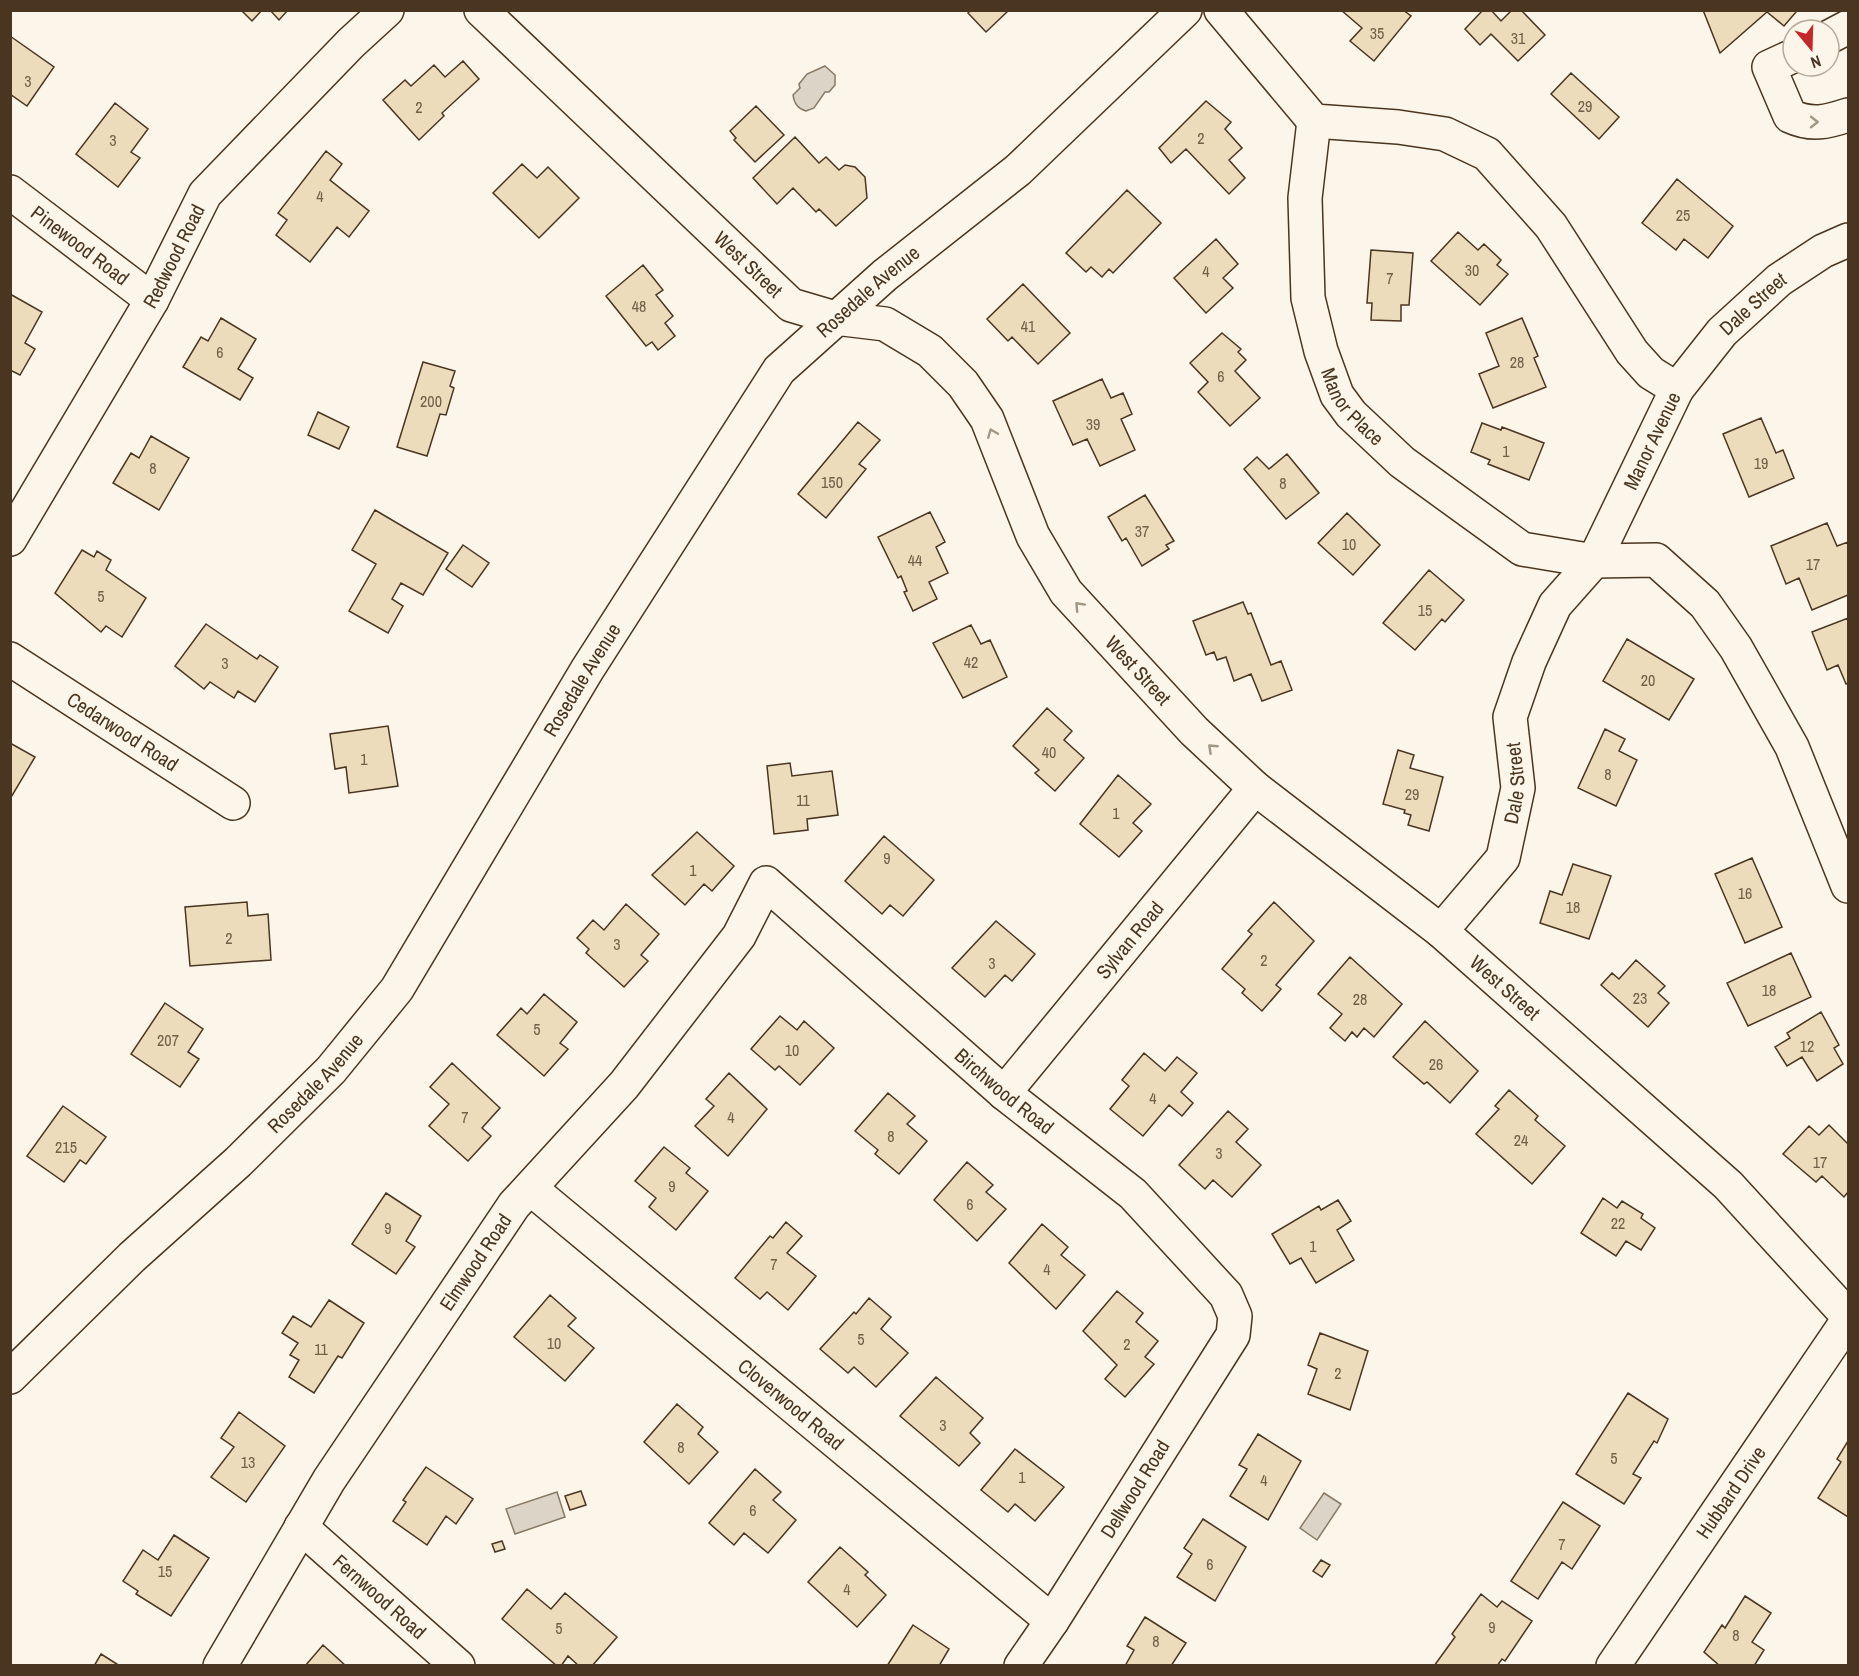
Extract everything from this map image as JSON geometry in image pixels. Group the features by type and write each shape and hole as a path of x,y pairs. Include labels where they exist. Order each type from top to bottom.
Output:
{"street":[{"name":"Redwood Road","path":"10,540 152,300 205,195 351,43 387,10"},
{"name":"West Street","path":"481,10 791,305 835,318 885,324 930,351 963,384 987,419 1033,536 1066,592 1194,731 1255,788 1441,931 1728,1185 1848,1318"},
{"name":"Rosedale Avenue","path":"10,1377 132,1257 238,1161 331,1070 397,990 587,670 779,370 885,275 1018,170 1185,10"},
{"path":"1221,10 1314,121"},
{"path":"1784,78 1790,116 1803,122 1818,124 1848,115"},
{"name":"Manor Avenue","path":"1314,121 1398,127 1445,134 1487,154 1551,226 1632,352 1651,373 1677,389 1594,561"},
{"name":"Manor Place","path":"1314,121 1305,198 1308,298 1321,351 1337,395 1351,414 1402,462 1522,549 1594,561"},
{"name":"Pinewood Road","path":"10,192 152,300"},
{"name":"Dale Street","path":"1677,389 1722,332 1779,280 1823,251 1848,240"},
{"path":"1594,561 1656,560 1705,604 1736,648 1792,747 1848,886"},
{"name":"Dale Street","path":"1441,931 1503,858 1518,788 1510,717 1529,662 1555,605 1594,561"},
{"name":"Cedarwood Road","path":"10,659 233,803"},
{"name":"Sylvan Road","path":"1004,1093 1255,788"},
{"name":"Birchwood Road","path":"766,883 1004,1093 1133,1194 1226,1295 1232,1308"},
{"name":"Elmwood Road","path":"220,1665 328,1480 507,1215 624,1085 739,936 766,883"},
{"name":"Cloverwood Road","path":"530,1188 1052,1621"},
{"name":"Dellwood Road","path":"1021,1665 1052,1621 1233,1335 1235,1316 1232,1308"},
{"name":"Hubbard Drive","path":"1613,1665 1848,1318"},
{"name":"Fernwood Road","path":"301,1527 458,1665"}],"shaded area":[{"path":"825,66 835,75 835,85 829,92 825,92 814,108 806,111 801,109 795,103 793,95 800,88 799,84 807,74"},
{"path":"557,1492 565,1517 515,1534 506,1509"},
{"path":"1324,1493 1341,1504 1317,1540 1300,1528"}],"building":[{"path":"241,10 262,10 252,21"},
{"path":"270,10 288,10 279,20"},
{"path":"971,10 1009,10 986,32 968,13"},
{"path":"1341,10 1403,10 1411,16 1374,61 1350,41 1362,28"},
{"path":"1483,10 1491,10 1501,21 1512,10 1521,10 1545,35 1518,61 1491,34 1480,45 1465,29"},
{"path":"1703,10 1794,10 1796,12 1791,18 1781,18 1781,24 1767,12 1720,53"},
{"path":"10,36 54,67 27,106 10,94"},
{"path":"463,61 479,79 442,113 444,116 419,140 383,100 405,80 411,86 434,65 445,77"},
{"path":"1571,73 1619,117 1599,139 1551,94"},
{"path":"1206,101 1231,122 1225,129 1242,148 1229,160 1245,178 1229,194 1186,149 1171,163 1159,148"},
{"path":"115,103 148,129 131,152 140,158 118,187 76,154"},
{"path":"756,106 784,135 755,162 734,140 736,138 730,131"},
{"path":"795,137 819,163 826,157 839,170 845,165 855,167 865,177 867,198 836,226 819,209 816,212 793,188 777,204 753,178"},
{"path":"326,151 342,164 330,180 369,211 349,237 337,227 310,262 276,235 287,220 278,213"},
{"path":"522,164 537,178 548,167 579,198 539,238 493,193"},
{"path":"1677,179 1733,226 1708,258 1684,239 1676,250 1642,223"},
{"path":"1127,190 1161,223 1113,273 1109,269 1102,277 1091,267 1086,272 1066,253"},
{"path":"1458,232 1478,250 1484,244 1501,260 1497,265 1508,274 1480,305 1431,261"},
{"path":"1216,239 1238,264 1223,278 1233,288 1206,313 1174,278"},
{"path":"1371,250 1413,253 1409,305 1401,305 1401,321 1371,320 1372,303 1367,303"},
{"path":"643,265 663,290 656,295 673,316 665,323 675,336 658,350 652,342 646,346 606,296"},
{"path":"1023,284 1070,333 1038,364 1012,337 1008,341 987,319"},
{"path":"10,294 42,312 25,343 35,349 20,375 10,370"},
{"path":"221,318 256,339 238,369 253,378 240,400 183,367 201,337 208,341"},
{"path":"1522,318 1538,356 1534,358 1546,387 1493,408 1479,374 1499,366 1486,333"},
{"path":"1222,333 1241,349 1238,352 1246,360 1235,371 1260,398 1230,426 1198,392 1208,382 1190,363"},
{"path":"423,362 455,371 450,386 454,388 446,415 440,414 427,456 397,447"},
{"path":"1102,379 1111,398 1123,393 1132,414 1121,419 1135,450 1100,466 1087,439 1073,445 1053,401"},
{"path":"318,412 349,427 339,449 308,435"},
{"path":"1761,418 1776,453 1783,450 1794,478 1749,497 1723,434"},
{"path":"858,422 880,440 859,464 866,469 826,518 798,494"},
{"path":"1482,423 1501,430 1502,427 1544,443 1529,480 1488,464 1490,460 1471,452"},
{"path":"151,436 189,458 159,510 113,483 131,453 139,458"},
{"path":"1287,454 1319,493 1286,519 1244,469 1257,457 1269,469"},
{"path":"1145,495 1174,541 1166,545 1169,549 1142,566 1126,538 1122,541 1108,517"},
{"path":"375,510 448,553 423,595 401,583 392,599 403,606 388,633 349,611 376,564 352,550"},
{"path":"930,512 945,542 936,547 948,573 929,582 937,599 913,611 904,592 907,591 901,576 898,578 878,537"},
{"path":"1347,513 1380,545 1353,575 1318,543"},
{"path":"1827,523 1837,546 1848,542 1848,595 1812,610 1799,578 1786,584 1771,546"},
{"path":"463,545 489,563 472,587 446,569"},
{"path":"82,550 94,557 97,551 111,560 106,570 146,598 122,637 106,626 101,632 55,593"},
{"path":"1429,570 1464,600 1445,622 1442,619 1415,650 1383,623"},
{"path":"1243,602 1248,614 1251,613 1271,665 1281,661 1292,690 1262,701 1251,674 1234,681 1226,657 1217,660 1214,652 1206,655 1193,621"},
{"path":"1848,618 1848,683 1846,684 1838,665 1827,670 1812,632"},
{"path":"206,624 257,659 260,655 278,667 255,702 238,691 234,698 210,682 204,689 175,666"},
{"path":"971,625 981,644 990,640 1007,677 963,698 933,643"},
{"path":"1627,639 1694,679 1669,720 1603,681"},
{"path":"1047,708 1072,731 1064,740 1084,758 1055,791 1035,773 1039,770 1013,746"},
{"path":"388,726 398,786 349,793 346,767 335,769 330,734"},
{"path":"1605,729 1625,739 1619,751 1637,760 1616,806 1578,788"},
{"path":"10,743 35,757 10,799"},
{"path":"1398,750 1414,755 1410,768 1443,777 1429,831 1408,825 1411,815 1404,813 1405,810 1383,804"},
{"path":"790,763 792,776 832,771 838,815 807,819 808,830 774,834 767,766"},
{"path":"1118,775 1151,804 1133,823 1142,831 1119,857 1080,824"},
{"path":"697,832 734,866 712,891 704,884 685,905 652,875"},
{"path":"884,836 934,880 903,916 890,905 882,914 845,881"},
{"path":"1752,858 1782,927 1745,943 1715,874"},
{"path":"1573,864 1611,876 1589,939 1540,923 1550,891 1562,895"},
{"path":"247,902 248,916 268,914 271,960 190,966 185,907"},
{"path":"1274,902 1314,941 1276,985 1281,989 1262,1011 1242,993 1245,989 1222,969 1252,934 1248,931"},
{"path":"626,904 659,934 641,955 648,961 624,987 586,953 589,949 577,938 593,920 604,930"},
{"path":"996,921 1035,954 1012,981 1005,975 985,997 952,968"},
{"path":"1791,953 1811,997 1748,1026 1727,983"},
{"path":"1350,957 1402,1004 1374,1037 1364,1028 1357,1037 1352,1032 1345,1041 1330,1028 1342,1014 1318,994"},
{"path":"1636,960 1665,986 1658,993 1669,1003 1648,1027 1601,985 1612,973 1619,979"},
{"path":"544,994 577,1022 560,1043 568,1049 544,1076 497,1035 521,1008 527,1014"},
{"path":"165,1003 203,1029 188,1052 199,1059 180,1087 131,1054"},
{"path":"1821,1012 1839,1045 1834,1048 1843,1064 1817,1081 1802,1057 1787,1066 1775,1047 1790,1038 1787,1033"},
{"path":"780,1016 797,1030 804,1021 834,1048 800,1085 779,1066 775,1070 751,1049"},
{"path":"1425,1021 1478,1071 1450,1103 1427,1082 1424,1084 1393,1057"},
{"path":"1144,1053 1165,1071 1177,1057 1197,1073 1181,1092 1193,1103 1182,1116 1169,1105 1143,1136 1110,1109 1129,1086 1122,1080"},
{"path":"452,1063 500,1108 482,1128 491,1136 468,1161 429,1126 449,1104 430,1087"},
{"path":"729,1073 767,1109 728,1156 695,1126 714,1106 706,1099"},
{"path":"1509,1090 1538,1116 1535,1120 1565,1146 1532,1184 1476,1134 1499,1109 1495,1106"},
{"path":"888,1093 915,1116 907,1124 927,1141 899,1174 875,1154 878,1150 855,1131"},
{"path":"63,1106 106,1137 86,1164 80,1160 64,1182 27,1156"},
{"path":"1228,1111 1248,1129 1236,1142 1261,1165 1232,1197 1213,1180 1205,1189 1179,1165"},
{"path":"1829,1125 1848,1144 1848,1192 1844,1197 1822,1176 1816,1182 1783,1154 1809,1126 1819,1135"},
{"path":"664,1147 690,1168 686,1173 708,1191 676,1230 649,1207 656,1198 635,1181"},
{"path":"967,1162 993,1185 986,1192 1006,1209 977,1241 934,1200"},
{"path":"386,1193 421,1216 406,1241 415,1247 396,1274 352,1244"},
{"path":"1603,1198 1617,1208 1622,1201 1643,1214 1641,1218 1655,1228 1641,1250 1626,1241 1616,1256 1581,1233"},
{"path":"1338,1200 1351,1221 1337,1230 1354,1260 1316,1283 1301,1258 1290,1264 1272,1234 1319,1206 1321,1210"},
{"path":"786,1222 802,1236 787,1253 816,1276 788,1310 767,1292 760,1299 735,1278 770,1236 773,1238"},
{"path":"1042,1224 1068,1247 1061,1255 1085,1275 1056,1309 1009,1263"},
{"path":"1117,1291 1143,1313 1136,1322 1158,1341 1145,1357 1154,1364 1125,1397 1105,1379 1117,1365 1083,1331"},
{"path":"550,1295 576,1318 568,1326 594,1348 565,1381 514,1337"},
{"path":"869,1298 891,1317 881,1329 908,1353 876,1387 854,1367 848,1373 820,1349"},
{"path":"329,1300 364,1323 342,1358 338,1356 314,1393 289,1377 299,1360 290,1355 298,1343 282,1333 293,1316 311,1327"},
{"path":"1320,1333 1368,1351 1350,1410 1308,1394 1317,1369 1308,1365"},
{"path":"936,1377 983,1418 970,1433 980,1443 959,1466 900,1416"},
{"path":"1628,1393 1668,1419 1657,1443 1654,1441 1633,1474 1641,1478 1624,1504 1576,1474"},
{"path":"677,1404 703,1427 698,1434 718,1452 689,1484 644,1442"},
{"path":"239,1412 285,1446 246,1502 211,1477 234,1447 221,1438"},
{"path":"1258,1434 1301,1461 1268,1520 1230,1496 1247,1469 1239,1465"},
{"path":"1848,1441 1848,1517 1818,1498 1841,1462 1837,1459"},
{"path":"1015,1449 1064,1487 1035,1521 1015,1504 1008,1512 981,1490"},
{"path":"426,1467 473,1499 456,1524 446,1516 427,1545 393,1521 406,1502 403,1500"},
{"path":"755,1469 781,1492 773,1500 796,1520 768,1553 744,1533 734,1545 709,1523"},
{"path":"581,1491 586,1505 570,1510 565,1496"},
{"path":"1563,1502 1600,1526 1572,1569 1562,1562 1538,1599 1511,1581"},
{"path":"1203,1519 1246,1547 1215,1601 1177,1577 1192,1554 1184,1548"},
{"path":"174,1535 209,1558 171,1616 136,1594 138,1591 123,1581 143,1550 158,1560"},
{"path":"502,1541 505,1549 495,1552 492,1544"},
{"path":"840,1547 868,1572 865,1575 886,1595 857,1627 808,1582"},
{"path":"1321,1560 1330,1565 1322,1577 1313,1571"},
{"path":"527,1589 551,1609 565,1593 617,1637 592,1666 579,1666 568,1656 561,1666 557,1666 502,1619"},
{"path":"1481,1594 1497,1607 1502,1601 1532,1621 1505,1661 1502,1659 1497,1666 1434,1666 1455,1637 1452,1634"},
{"path":"1745,1596 1771,1613 1752,1642 1764,1650 1754,1666 1720,1666 1704,1652 1722,1625 1725,1628"},
{"path":"1145,1617 1186,1643 1171,1666 1125,1666 1134,1650 1127,1646"},
{"path":"913,1625 949,1649 939,1666 887,1666"},
{"path":"323,1645 346,1666 305,1666"},
{"path":"101,1654 120,1666 94,1666"}]}
